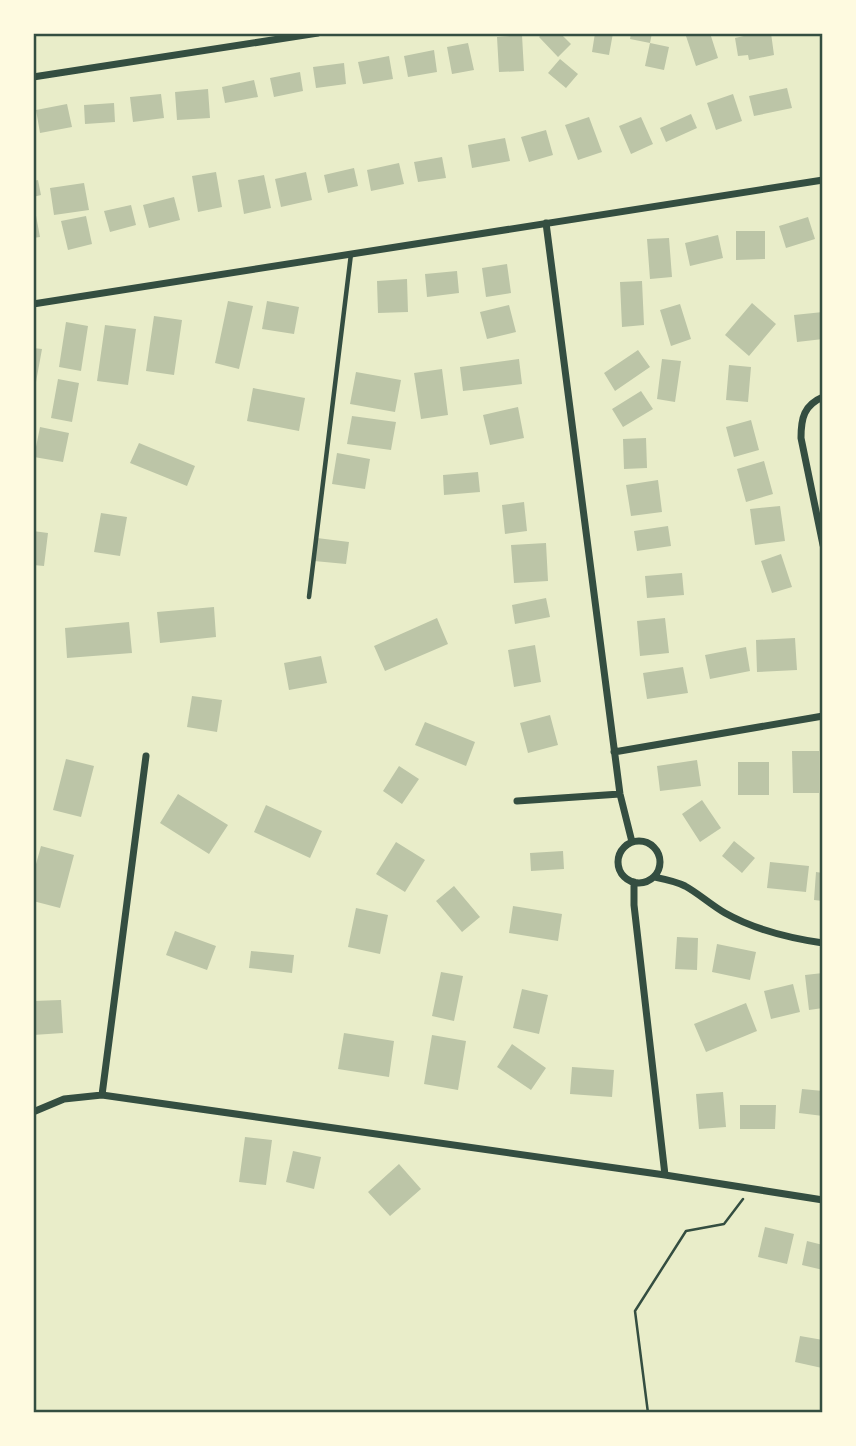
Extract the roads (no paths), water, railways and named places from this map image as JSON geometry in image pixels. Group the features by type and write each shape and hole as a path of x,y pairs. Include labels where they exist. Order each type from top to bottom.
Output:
{"street":[{"path":"33,77 318,33"},
{"path":"33,304 823,180"},
{"path":"546,223 614,752 620,794 632,842"},
{"path":"823,397 806,408 801,421 801,438 823,545"},
{"path":"614,752 823,716"},
{"path":"102,1095 146,756"},
{"path":"517,801 620,794"},
{"path":"632,842 646,842 653,845 657,851 660,864 658,871 648,881 634,882 622,875 618,863 622,850 632,842"},
{"path":"654,877 687,887 726,914 753,927 823,943"},
{"path":"634,882 634,905 665,1175"},
{"path":"33,1112 64,1099 102,1095 823,1199"}],"lane":[{"path":"309,597 352,253"}]}
